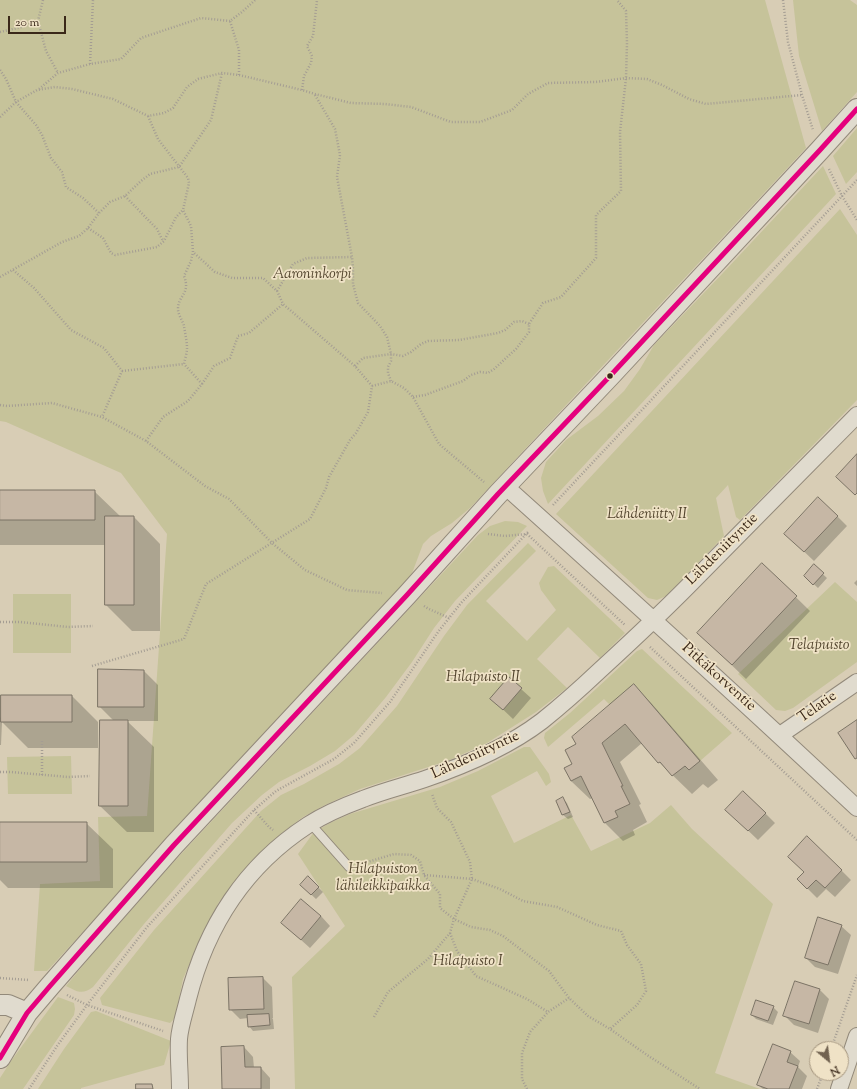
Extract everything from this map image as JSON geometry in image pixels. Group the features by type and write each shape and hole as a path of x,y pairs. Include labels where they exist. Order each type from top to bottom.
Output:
{"street":[{"path":"0,1058 27,1014 174,845 408,595 501,490 610,376 857,109"},
{"name":"Lähdeniityntie","path":"180,1089 179,1037 193,978 214,927 245,881 264,859 310,823 336,810 365,798 427,778 472,761 527,732 542,721 638,636 857,415"},
{"name":"Pitkäkorventie","path":"501,490 541,518 780,735 857,808"},
{"name":"Telatie","path":"780,735 857,682"},
{"path":"0,1005 8,1005 27,1014"},
{"path":"839,1089 857,1036"}],"lane":[{"path":"310,823 349,867"}],"path":[{"path":"43,0 38,21 46,51 58,73"},
{"path":"90,64 92,0"},
{"path":"0,117 16,102 37,90 58,73 90,64 121,59 141,38 201,18 230,21 255,0"},
{"path":"302,90 304,76 311,63 312,56 307,46 313,36 317,0"},
{"path":"413,397 425,395 463,381 480,372 488,373 494,369 516,349 529,332 529,324 543,303 561,297 596,258 596,215 621,191 620,132 626,78 626,11 617,0"},
{"path":"783,0 788,42 802,95 820,150 842,196 857,220"},
{"path":"0,32 22,27 38,21"},
{"path":"230,21 239,50 239,75"},
{"path":"0,70 6,79 16,102 36,125 42,135 51,158 62,172 66,186 83,198 99,213"},
{"path":"37,90 55,87 72,89 113,99 148,116 164,113 173,108 187,87 198,79 222,73 239,75 350,103 385,104 411,107 451,122 480,122 512,110 528,94 548,83 596,82 626,78 647,79 689,99 706,104 802,95"},
{"path":"0,277 62,242 79,236 88,228 99,213 110,202 125,196 150,174 179,167 211,120 222,73"},
{"path":"315,94 334,129 340,155 337,177 352,257 353,284 358,303 380,326 387,337 391,354 391,361 388,367 388,373 391,381 404,388 413,397 439,444 501,490"},
{"path":"88,228 103,238 111,253 115,255 157,247 164,241 176,217 183,210 189,182 188,178 158,138 148,116"},
{"path":"29,1089 57,1046 147,927 254,810 276,791 334,760 354,743 390,702 438,632 461,603 857,180"},
{"path":"125,196 157,229 164,241"},
{"path":"183,210 192,226 193,252 191,262 184,276 186,283 185,293 178,308 184,324 187,348 184,364"},
{"path":"92,666 184,639 206,584 310,519 326,488 329,477 368,412 372,386 355,366 283,304 277,291 263,278 232,278 215,272 193,252"},
{"path":"277,291 293,264 307,258 352,257"},
{"path":"13,270 34,288 71,330 104,348 122,370"},
{"path":"146,441 163,417 188,401 214,366 230,358 238,336 249,332 283,304"},
{"path":"355,366 363,358 391,354 403,356 428,341 459,340 498,334 514,322 522,321 529,324"},
{"path":"122,370 184,364"},
{"path":"184,364 202,384"},
{"path":"102,417 122,370"},
{"path":"372,386 391,381"},
{"path":"0,405 7,406 52,403 102,417 146,441 205,486 229,499 272,543 306,570 347,590 408,595 429,609 449,618"},
{"path":"471,523 487,534 505,536 527,534 857,840"},
{"path":"0,622 20,622 68,627 93,626"},
{"path":"42,740 42,775"},
{"path":"0,772 68,777 90,776"},
{"path":"374,1017 388,992 428,960 450,933 454,919 472,879 470,862 451,822 437,808 427,778"},
{"path":"254,810 269,827 287,840"},
{"path":"349,867 394,854 411,855 420,862 424,875 440,894 440,908 454,919 471,927 490,930 503,936 549,971 569,998 588,1016 610,1029 647,1056 700,1089"},
{"path":"424,875 472,879 500,889 523,901 557,907 596,925 621,931 627,945 640,964 646,991 638,1005 610,1029"},
{"path":"450,933 457,951 476,976 527,999 548,1012"},
{"path":"834,1041 857,975"},
{"path":"0,978 31,980 50,986 87,1005 179,1037"},
{"path":"527,1089 522,1079 522,1053 530,1032 548,1012 569,998"}],"green space":[{"name":"Aaroninkorpi","path":"0,0 765,0 806,148 470,508 452,523 431,536 423,544 411,576 47,971 34,971 40,884 100,881 98,817 147,816 167,534 121,473 6,422 0,421"},
{"path":"793,0 850,0 857,5 857,92 822,131 799,56"},
{"path":"857,128 857,172 846,184 833,156"},
{"path":"823,166 836,194 548,504 543,491 541,478 546,462 566,440 598,416 624,391 640,369 654,345"},
{"name":"Lähdeniitty II","path":"840,209 857,235 857,400 740,520 736,517 728,485 716,498 724,536 666,596 657,600 648,598 556,514"},
{"path":"505,521 518,522 527,526 455,601 434,628 412,662 386,697 354,735 335,751 279,782 262,795 232,823 144,924 93,987 86,991 80,992 66,986 171,865 478,535 490,526"},
{"name":"Hilapuisto II","path":"528,543 536,551 486,601 527,641 556,610 541,590 539,583 548,567 554,566 625,633 600,658 568,627 537,659 567,688 536,712 487,743 450,760 360,789 303,817 282,833 253,861 219,902 198,944 183,979 175,1018 170,1023 102,1005 100,998 154,930 261,811 281,795 339,764 360,748 397,706 444,636 467,605"},
{"name":"Telapuisto","path":"835,582 857,602 857,662 793,708 785,711 776,710 738,674"},
{"path":"13,594 71,594 71,653 13,653"},
{"path":"642,649 732,733 700,761 634,684 610,705 604,699 548,747 544,738 545,733 570,713 637,651"},
{"name":"Hilapuisto I","path":"524,747 530,747 549,774 551,782 546,786 537,771 491,796 514,843 571,815 591,851 650,823 671,805 692,829 773,904 715,1073 760,1089 295,1089 292,977 345,926 298,854 314,832 332,822 350,814 440,787 478,771"},
{"path":"71,756 72,794 8,794 7,757"},
{"path":"58,997 74,1003 74,1015 23,1089 0,1089 0,1078"},
{"path":"96,1011 171,1041 164,1065 81,1089 38,1089 64,1049 91,1012"}],"building":[{"path":"857,454 857,493 855,495 836,477"},
{"path":"0,490 95,490 95,520 0,520"},
{"path":"818,497 838,516 804,552 784,534"},
{"path":"105,516 134,516 134,605 105,605"},
{"path":"762,563 797,596 732,665 697,633"},
{"path":"814,564 824,573 813,585 804,576"},
{"path":"98,669 144,670 144,707 98,707"},
{"path":"509,677 522,688 503,710 490,699"},
{"path":"634,684 700,761 689,770 685,766 672,776 660,762 658,763 625,724 602,743 630,804 615,811 618,817 604,823 581,776 571,781 564,768 572,764 565,750 576,744 572,737"},
{"path":"1,695 72,695 72,722 1,722"},
{"path":"100,720 128,720 128,806 99,806"},
{"path":"857,720 857,758 855,759 838,733"},
{"path":"743,791 766,813 748,831 725,810"},
{"path":"563,797 570,812 562,815 556,801"},
{"path":"0,822 87,822 87,862 0,862"},
{"path":"807,836 842,870 825,888 816,880 807,889 797,879 804,872 788,857"},
{"path":"308,876 319,887 311,895 300,885"},
{"path":"301,899 321,916 301,940 281,923"},
{"path":"818,917 842,925 828,965 805,958"},
{"path":"263,977 264,1009 229,1010 228,978"},
{"path":"795,981 820,989 809,1024 783,1016"},
{"path":"756,1000 774,1006 768,1021 751,1015"},
{"path":"269,1014 270,1025 248,1027 247,1015"},
{"path":"773,1044 791,1051 787,1062 798,1066 789,1089 768,1089 757,1085"},
{"path":"244,1046 245,1067 261,1067 261,1089 222,1089 221,1047"},
{"path":"136,1084 152,1084 153,1089 136,1089"}],"transit line":[{"path":"0,1058 27,1013 174,845 407,595 498,494 610,376 857,109"}],"park label":[{"name":"Hilapuiston lähileikkipaikka","path":"383,878"}]}
